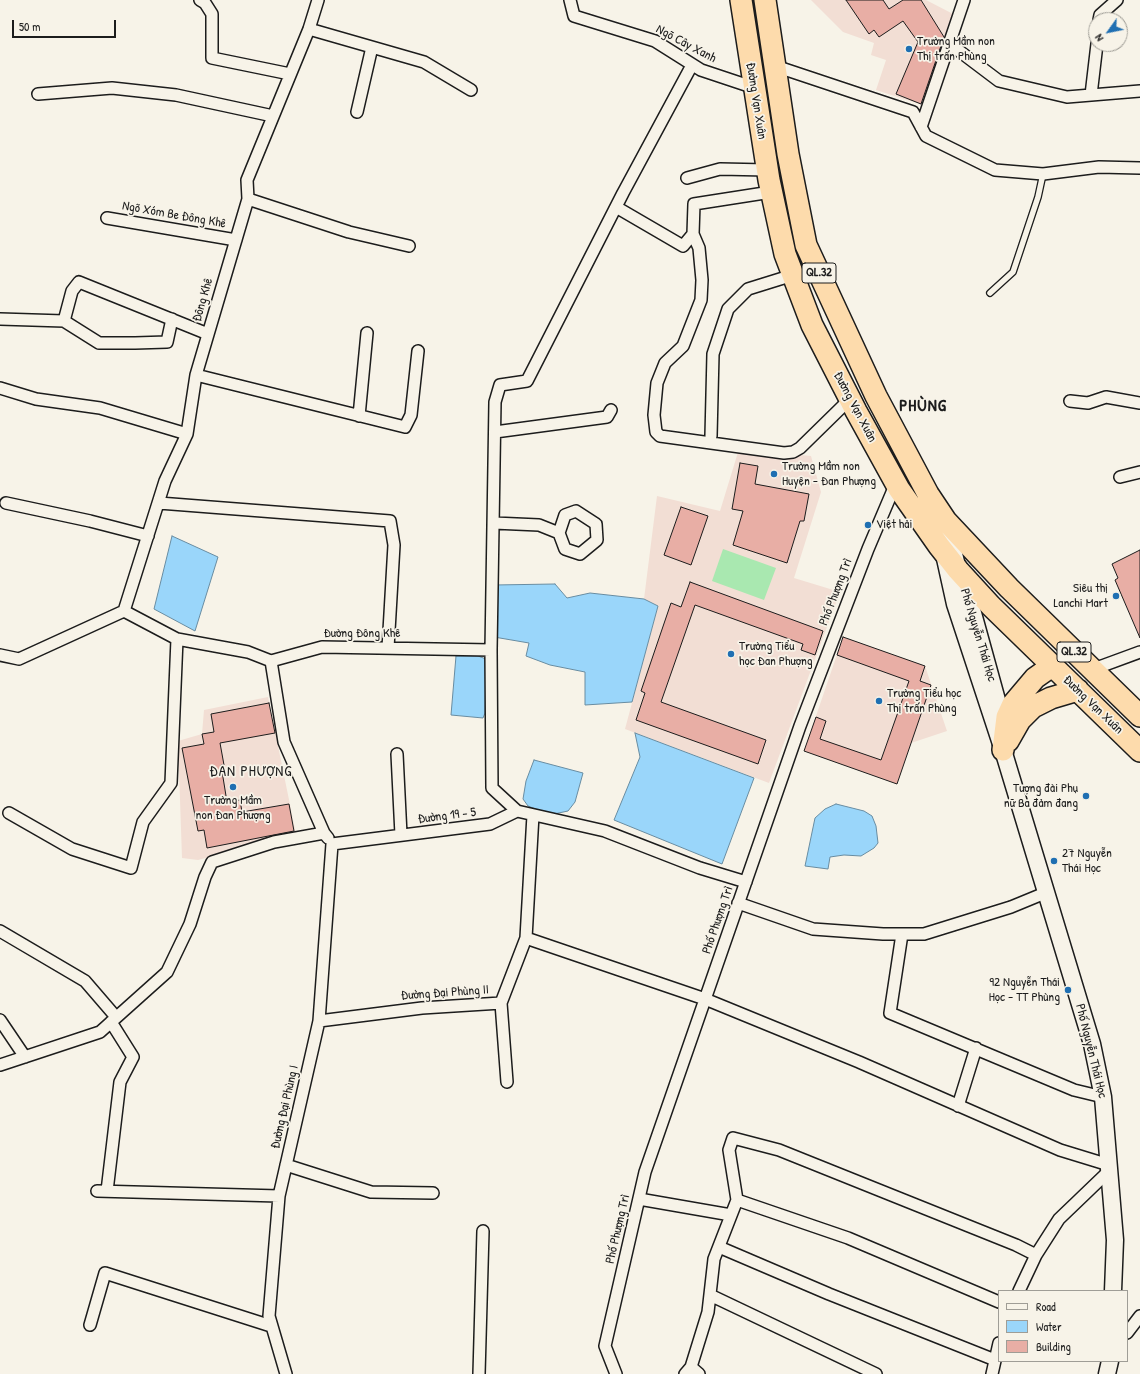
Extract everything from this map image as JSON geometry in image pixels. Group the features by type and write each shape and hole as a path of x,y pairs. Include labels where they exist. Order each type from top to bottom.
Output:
{"highway":[{"name":"Đường Vạn Xuân","path":"741,0 767,170 786,254 812,325 850,399 896,484 944,552 954,578 990,606 1140,751"},
{"name":"Đường Vạn Xuân","path":"765,0 788,154 806,245 876,396 928,494 946,521 1009,588 1091,670 1140,716"},
{"path":"753,78 776,76"},
{"path":"954,578 975,552"},
{"path":"1003,750 1007,717 1013,704 1035,678 1052,666"},
{"path":"1003,750 1020,720 1034,707 1051,698 1078,690"}],"main road":[{"path":"944,552 946,521"},
{"name":"Phố Nguyễn Thái Học","path":"946,521 954,578 1045,893 1092,1044 1103,1097 1116,1240 1113,1290"},
{"path":"1107,1374 1110,1362"}],"street":[{"path":"200,0 205,3 212,14 212,58 290,74"},
{"name":"Đông Khê","path":"124,611 165,481 187,434 196,375 248,199 247,180 309,28 318,0"},
{"name":"Ngõ Cây Xanh","path":"570,0 574,16 655,41 700,70 753,78"},
{"path":"921,126 964,0"},
{"path":"1103,12 1117,0"},
{"path":"309,28 424,62 471,90"},
{"path":"950,44 999,81 1067,97 1140,91"},
{"path":"357,112 372,47"},
{"path":"1091,95 1096,52"},
{"path":"692,65 616,207 527,381 500,385 495,402 491,650 492,788 517,812 605,831 700,868 746,882"},
{"path":"776,76 912,112 926,136 995,170 1043,174 1099,167 1140,168"},
{"path":"38,94 112,88 176,95 273,116"},
{"path":"686,178 720,169 767,170"},
{"path":"771,192 694,204 693,234 699,248 702,280 701,300 694,315 685,342 665,363 657,383 656,432 660,436 784,453 793,452 800,448 850,399"},
{"path":"248,199 349,232 409,246"},
{"path":"616,207 683,246 693,234"},
{"name":"Ngõ Xóm Be Đông Khê","path":"107,218 236,240"},
{"path":"711,436 713,354 728,309 748,289 793,275"},
{"path":"64,321 72,291 79,282 208,334"},
{"path":"0,319 64,321 99,343 135,343 167,342 172,319"},
{"path":"359,416 366,333"},
{"path":"196,375 405,426 411,415 418,351"},
{"path":"0,388 36,399 100,408 187,434"},
{"path":"1070,401 1088,403 1106,398 1140,403"},
{"path":"495,432 607,417 611,410"},
{"path":"1120,477 1140,472"},
{"name":"Phố Phượng Trì","path":"616,1374 605,1346 645,1172 800,726 868,549 896,484"},
{"path":"6,503 90,521 148,536"},
{"path":"159,503 390,521 394,545 388,648"},
{"path":"494,523 539,525 559,533"},
{"path":"0,655 19,659 124,611 177,639 248,652 271,661 284,742 324,833 332,844"},
{"path":"9,813 72,849 131,868 143,822 171,783 177,639"},
{"name":"Đường Đông Khê","path":"271,661 322,647 491,650"},
{"path":"1091,670 1138,656"},
{"path":"397,754 401,835"},
{"name":"Đường 19 - 5","path":"332,844 490,824 517,812"},
{"name":"Đường Đại Phùng II","path":"319,1021 422,1008 501,1003 526,938 533,815"},
{"path":"0,1065 100,1032 167,972 190,924 205,877 212,862 274,842 324,833"},
{"name":"Đường Đại Phùng I","path":"286,1374 269,1316 279,1196 319,1021 332,844"},
{"path":"738,903 813,929 924,934 1011,907 1045,893"},
{"path":"0,932 85,982 114,1020 133,1057 120,1082 102,1191 279,1196"},
{"path":"902,934 890,1013 1074,1090 1103,1097"},
{"path":"526,938 705,999 859,1062 1060,1150 1109,1168 1059,1219 1036,1255 1019,1290"},
{"path":"501,1003 507,1082"},
{"path":"0,1020 25,1057"},
{"path":"958,1106 976,1048"},
{"path":"692,1372 708,1312 714,1259 737,1200 729,1150 733,1138 779,1150 1016,1245 1036,1255"},
{"path":"286,1165 371,1192 433,1193"},
{"path":"639,1199 731,1216"},
{"path":"737,1200 848,1238 998,1302"},
{"path":"479,1374 483,1231"},
{"path":"719,1247 829,1294 995,1360"},
{"path":"90,1325 105,1272 271,1326"},
{"path":"710,1295 876,1374"},
{"path":"1128,1332 1140,1316"},
{"path":"992,1374 998,1347"}],"lane":[{"path":"990,293 1013,272 1038,197 1043,174"}],"shaded area":[{"name":"Trường Mầm non Thị trấn Phùng","path":"811,0 926,0 957,16 926,106 876,90 886,60 871,55 874,43 843,32"},
{"name":"Trường Tiểu học Đan Phượng","path":"739,449 811,456 821,492 794,578 840,592 769,783 625,729 658,606 644,599 657,496 720,511"},
{"name":"Trường Tiểu học Thị trấn Phùng","path":"843,637 925,666 947,731 911,743 897,784 804,751"},
{"name":"Trường Mầm non Đan Phượng","path":"268,697 296,834 198,860 182,858 178,741 202,734 204,710"}],"green space":[{"path":"723,549 776,568 764,600 712,581"}],"water":[{"path":"172,536 218,557 195,631 154,609"},
{"path":"555,584 567,598 590,593 644,599 658,606 632,702 585,705 585,672 550,665 526,656 529,643 494,637 494,585"},
{"path":"456,656 478,656 486,659 485,713 483,718 451,715"},
{"path":"635,733 754,778 722,864 614,820 640,757"},
{"path":"534,760 583,773 575,802 568,811 554,814 543,812 528,806 523,799 526,781"},
{"path":"836,804 864,811 872,816 876,826 878,843 874,848 861,856 844,855 830,857 828,869 805,866 815,818 825,809"}],"building":[{"path":"846,0 883,0 889,9 903,0 921,0 944,37 921,104 896,94 918,42 903,21 879,37 874,30 869,34"},
{"path":"740,463 758,466 755,484 809,494 804,521 800,521 787,563 733,545 743,511 732,509"},
{"path":"681,507 708,516 691,565 664,555"},
{"path":"1140,550 1140,638 1115,580 1118,578 1112,564"},
{"path":"690,582 823,631 815,655 801,650 803,644 695,605 661,702 766,740 758,764 636,720 645,693 641,691 671,603 681,607"},
{"path":"843,637 925,666 920,681 931,685 897,784 804,751 816,717 826,721 820,739 881,760 909,681 837,655"},
{"path":"269,703 275,733 220,743 224,765 221,765 227,802 240,800 242,812 289,804 294,831 207,848 204,830 198,831 182,748 204,744 202,734 214,732 211,714"}],"place":[{"name":"Trường Mầm non Thị trấn Phùng","path":"909,49"},
{"name":"Trường Mầm non Huyện - Đan Phượng","path":"774,474"},
{"name":"Việt hải","path":"868,525"},
{"name":"Siêu thị Lanchi Mart","path":"1116,596"},
{"name":"Trường Tiểu học Đan Phượng","path":"731,654"},
{"name":"Trường Tiểu học Thị trấn Phùng","path":"879,701"},
{"name":"Trường Mầm non Đan Phượng","path":"233,787"},
{"name":"Tượng đài Phụ nữ Ba đảm đang","path":"1086,796"},
{"name":"27 Nguyễn Thái Học","path":"1054,861"},
{"name":"92 Nguyễn Thái Học - TT Phùng","path":"1068,990"}],"district":[{"name":"PHÙNG","path":"923,406"},
{"name":"ĐAN PHƯỢNG","path":"251,772"}]}
